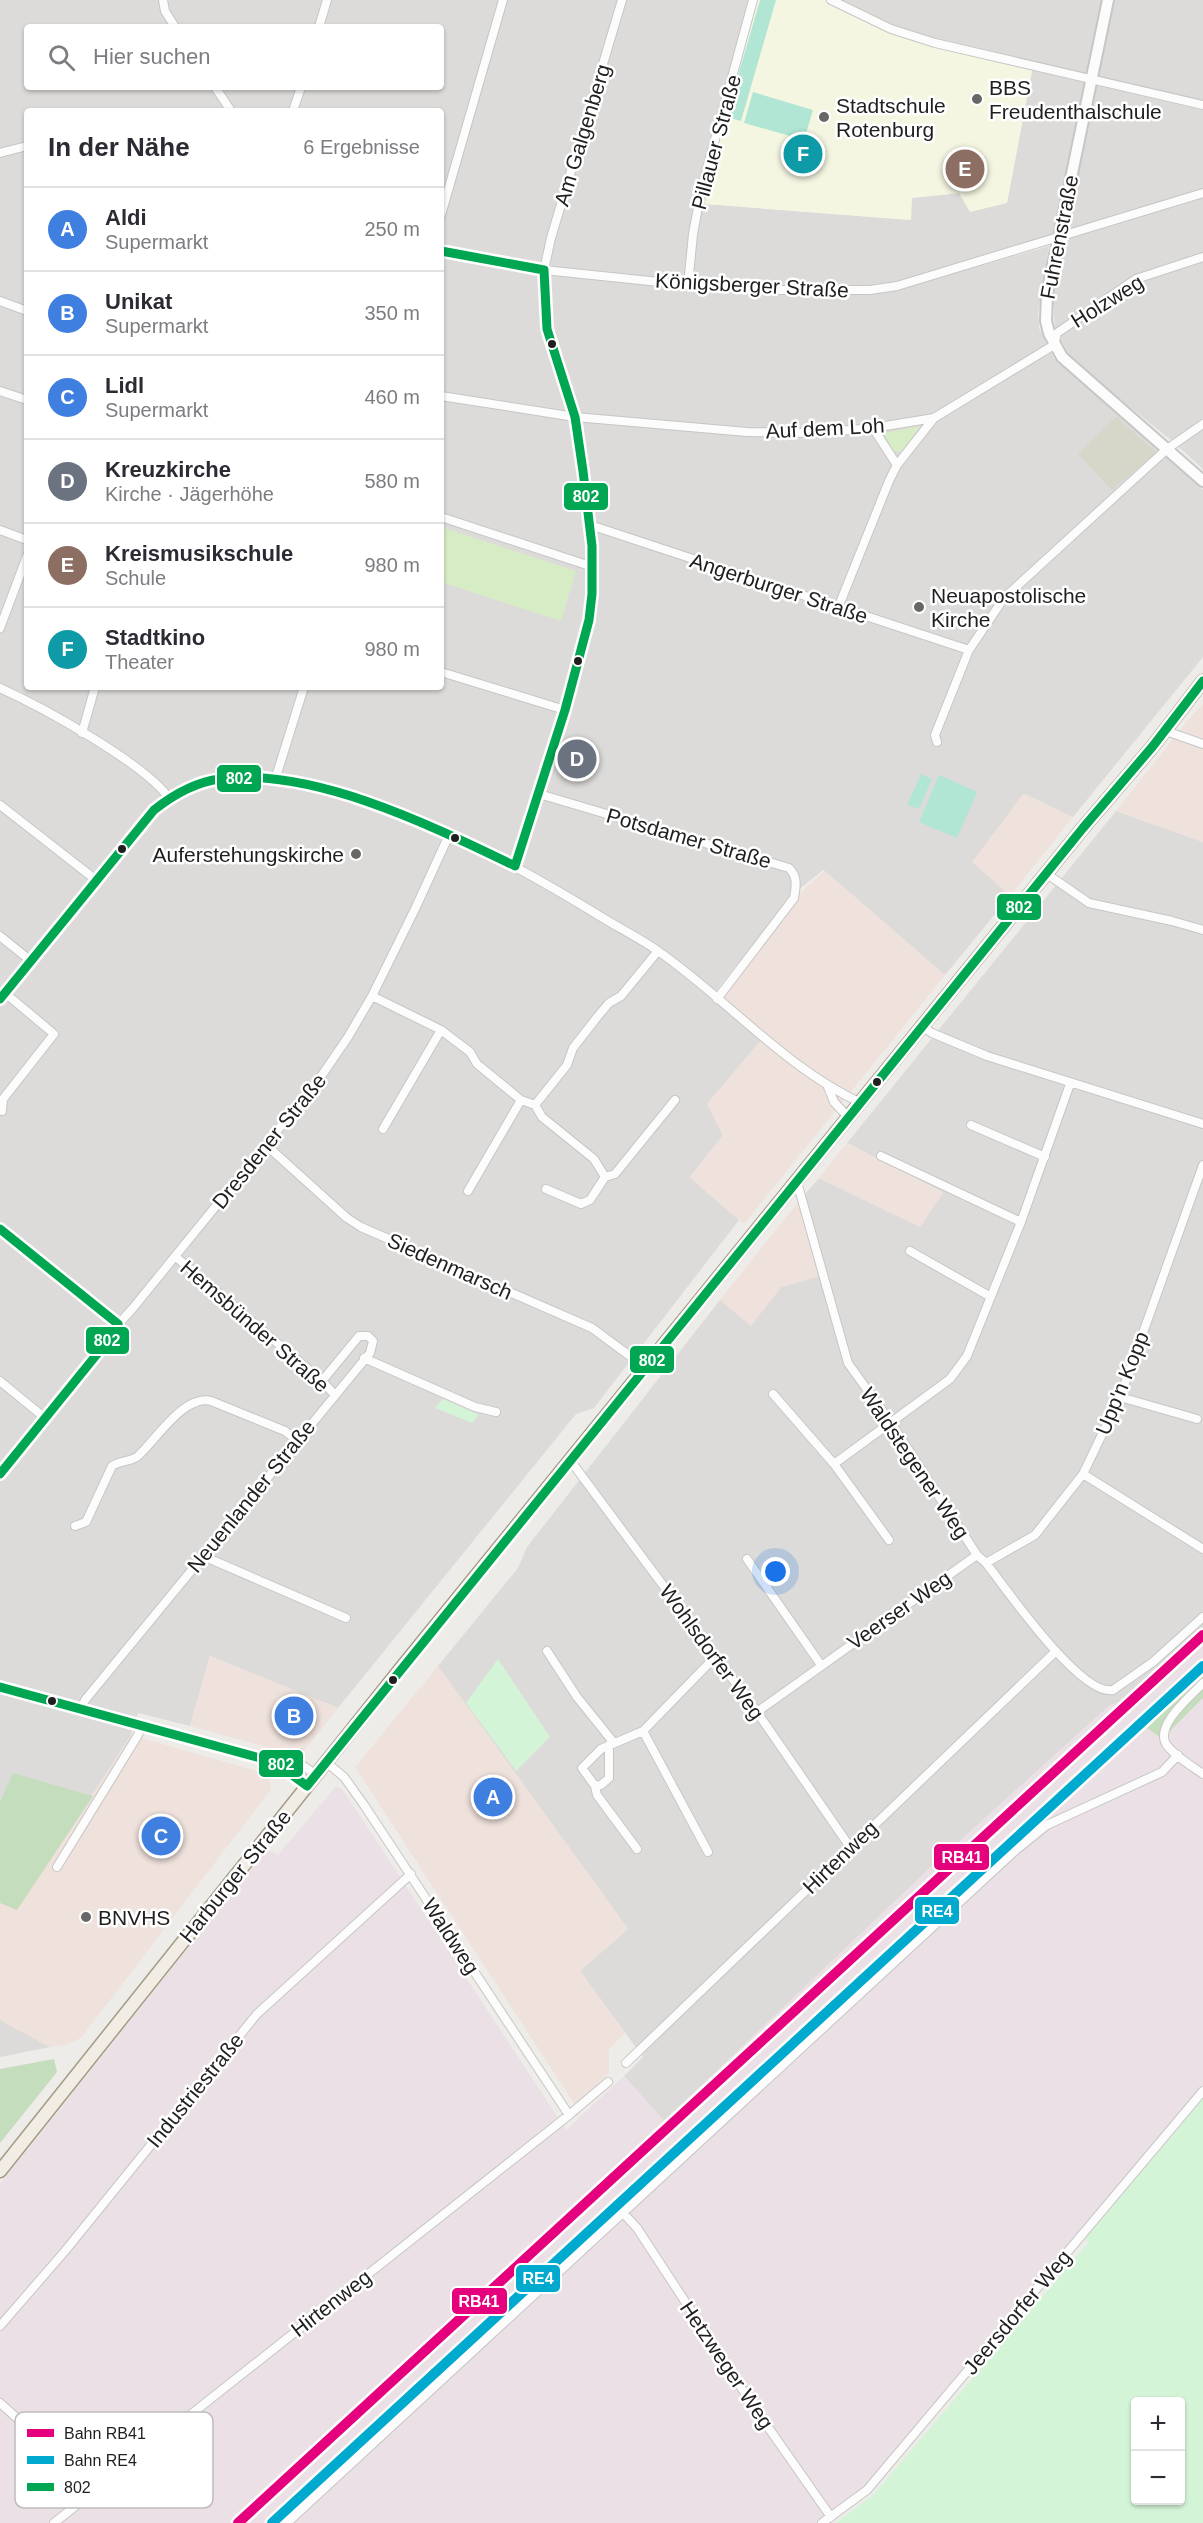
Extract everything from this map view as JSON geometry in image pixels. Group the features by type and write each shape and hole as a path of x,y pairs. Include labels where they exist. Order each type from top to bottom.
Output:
{"main road":[{"name":"Harburger Straße","path":"0,2171 326,1762 1106,801 1141,761 1203,681"}],"street":[{"path":"164,0 165,11 174,24"},
{"path":"320,24 327,0"},
{"path":"444,205 503,0"},
{"name":"Am Galgenberg","path":"514,866 565,710 589,620 593,567 590,525 575,417 548,329 544,270 551,238 622,0"},
{"name":"Pillauer Straße","path":"688,285 693,234 701,191 753,0"},
{"path":"831,0 891,29 936,43 1203,105"},
{"name":"Fuhrenstraße","path":"1108,0 1058,239 1046,304 1046,321 1054,345 1072,368 1203,481"},
{"path":"217,90 229,108"},
{"path":"294,108 299,90"},
{"path":"0,153 24,147"},
{"name":"Königsberger Straße","path":"444,252 544,270 688,285 770,290 870,290 897,286 1058,239 1203,193"},
{"name":"Holzweg","path":"1054,345 1057,333 1136,279 1203,257"},
{"path":"0,301 24,310"},
{"name":"Auf dem Loh","path":"444,396 575,417 747,432 816,433 873,428 934,417 1054,345"},
{"path":"0,391 24,399"},
{"path":"838,608 897,465 934,417"},
{"path":"936,742 935,735 969,650 1004,598 1167,448 1203,424"},
{"path":"873,428 897,465"},
{"path":"444,518 593,567"},
{"name":"Angerburger Straße","path":"590,525 969,650"},
{"path":"0,530 24,539"},
{"path":"0,628 24,564"},
{"path":"444,673 565,710"},
{"path":"0,688 82,733 157,784 169,798"},
{"path":"82,733 94,690"},
{"path":"275,780 303,690"},
{"path":"1163,730 1203,744"},
{"path":"2,1111 3,1099 54,1034 2,996 143,822 169,798 192,787 221,779 252,778 275,780 343,795 397,813 514,866 658,951 828,1087 861,1103"},
{"name":"Potsdamer Straße","path":"538,794 789,868 794,873 797,882 794,898 717,999"},
{"path":"0,805 96,880"},
{"name":"Dresdener Straße","path":"0,1474 118,1324 176,1257 327,1068 372,996 449,835"},
{"path":"1047,874 1089,903 1203,930"},
{"path":"0,936 31,961"},
{"path":"535,1105 567,1065 573,1048 598,1016 609,1003 621,996 658,951"},
{"path":"372,996 441,1030 470,1052 477,1064 521,1100 535,1105 542,1117 594,1159 605,1177"},
{"path":"923,1027 987,1056 1203,1124"},
{"path":"383,1129 441,1030"},
{"path":"834,1464 950,1379 967,1356 1045,1157 1070,1084"},
{"path":"828,1087 834,1102 849,1118"},
{"path":"468,1191 521,1100"},
{"path":"546,1189 581,1204 590,1200 605,1177 615,1174 675,1100"},
{"path":"971,1125 1045,1157"},
{"name":"Siedenmarsch","path":"266,1145 346,1218 361,1227 592,1328 646,1368"},
{"path":"881,1156 1020,1222"},
{"name":"Upp'n Kopp","path":"986,1563 1035,1535 1083,1474 1120,1396 1203,1165"},
{"name":"Waldstegener Weg","path":"797,1182 848,1363 891,1423 976,1555 986,1563 1054,1652 1101,1690 1113,1690 1153,1662 1203,1617"},
{"path":"0,1229 118,1324"},
{"path":"910,1251 991,1297"},
{"name":"Hemsbünder Straße","path":"176,1257 322,1382 334,1395"},
{"path":"322,1382 359,1336 368,1336 373,1341 370,1353 364,1358 475,1407 496,1412"},
{"name":"Neuenlander Straße","path":"81,1709 85,1700 364,1358"},
{"path":"0,1381 45,1418"},
{"path":"773,1394 834,1464 889,1540"},
{"path":"1120,1396 1197,1419"},
{"path":"75,1526 86,1522 112,1466 138,1457 173,1417 198,1402 211,1401 285,1431 297,1441"},
{"name":"Wohlsdorfer Weg","path":"570,1460 757,1712 850,1847"},
{"path":"1083,1474 1203,1549"},
{"name":"Veerser Weg","path":"757,1712 976,1555"},
{"path":"203,1556 346,1618"},
{"path":"747,1559 821,1665"},
{"path":"547,1651 612,1744 609,1778 601,1785 595,1786"},
{"name":"Hirtenweg","path":"626,2063 1054,1652"},
{"path":"637,1849 597,1795 595,1786 582,1768 601,1749 643,1731 716,1656"},
{"path":"1203,1683 1164,1729 1165,1740 1178,1755 1203,1774"},
{"path":"0,1687 282,1764 299,1764 316,1775"},
{"path":"57,1868 138,1735 141,1726"},
{"path":"643,1731 708,1852"},
{"path":"287,2523 1036,1832 1058,1818 1162,1772 1178,1755"},
{"name":"Waldweg","path":"326,1762 344,1777 411,1874 569,2115"},
{"path":"282,1764 288,1772 307,1786"},
{"name":"Industriestraße","path":"0,2326 65,2251 257,2014 411,1874"},
{"name":"Hirtenweg","path":"193,2412 608,2082"},
{"name":"Jeersdorfer Weg","path":"822,2523 867,2490 1203,2091"},
{"name":"Hetzweger Weg","path":"624,2214 637,2228 754,2407 831,2517"},
{"path":"0,2403 15,2416"},
{"name":"Hirtenweg","path":"54,2523 73,2508"}],"shaded area":[{"path":"0,0 756,0 706,204 910,220 911,198 960,193 1007,203 1033,65 1092,80 1058,239 985,261 984,265 1049,246 1038,313 1039,328 1054,358 1203,490 1203,657 1073,817 1024,794 973,862 1010,896 945,975 823,870 791,896 711,997 762,1039 707,1104 723,1135 690,1177 739,1220 594,1408 576,1414 338,1708 210,1656 190,1726 138,1713 131,1735 93,1796 13,1774 0,1801"},
{"name":"Stadtschule Rotenburg","path":"756,0 823,0 890,32 935,48 1032,71 1007,203 970,212 959,193 912,198 911,220 705,204 726,107"},
{"path":"837,0 1105,0 1088,75 936,40 891,26"},
{"path":"1115,0 1203,0 1203,469 1171,440 1081,368 1070,357 1055,328 1053,302 1081,150"},
{"path":"1116,417 1156,452 1112,490 1078,454"},
{"path":"1203,704 1203,842 1116,811"},
{"path":"1023,794 1073,817 1010,896 972,862"},
{"path":"1116,811 1203,842 1203,1630 1127,1699 1109,1706 931,1867 664,2121 624,2076 643,2057 580,1971 628,1929 438,1666 518,1568 527,1547 720,1300 751,1325 781,1287 818,1276 799,1201 819,1178 920,1227 942,1192 847,1143"},
{"path":"825,871 945,975 744,1224 690,1178 723,1135 707,1104 764,1037 717,999 794,898"},
{"path":"847,1143 943,1193 920,1227 819,1178"},
{"path":"799,1201 818,1277 781,1287 751,1326 720,1300"},
{"path":"1203,1630 1203,1668 692,2141 1146,1727 1162,1739 1203,1698 1203,2088 866,2489 818,2523 0,2523 0,2184 267,1849 278,1855 336,1786 343,1790 566,2130 624,2076 664,2121 931,1867 1109,1706 1127,1699"},
{"path":"210,1656 338,1708 300,1756 190,1726"},
{"path":"438,1666 628,1929 580,1971 625,2033 609,2049 609,2073 575,2105 355,1767"},
{"path":"131,1735 267,1774 271,1789 81,2038 66,2045 50,2047 0,2020 0,1903 17,1909"},
{"path":"0,2020 50,2047 0,2057"}],"green space":[{"path":"760,0 776,0 741,121 726,117"},
{"path":"753,92 813,110 804,140 744,123"},
{"path":"920,426 904,449 899,452 892,450 884,433"},
{"path":"444,528 576,571 561,621 444,583"},
{"path":"921,774 932,779 919,809 907,805"},
{"path":"939,775 977,792 957,838 919,822"},
{"path":"443,1399 479,1415 472,1423 435,1408"},
{"path":"498,1659 550,1737 516,1771 466,1703"},
{"path":"1203,1676 1203,1698 1162,1739 1146,1727"},
{"path":"13,1773 93,1796 17,1910 0,1903 0,1801"},
{"path":"54,2059 57,2072 0,2143 0,2069"},
{"path":"1203,2099 1203,2523 836,2523 874,2494 1088,2243 1085,2239"}],"rail line":[{"name":"RB41","path":"238,2523 1203,1635"},
{"name":"RE4","path":"272,2523 1203,1666"}],"transit line":[{"name":"802","path":"0,999 154,810 169,799 202,783 220,779 256,778 294,782 332,791 410,818 515,866 565,710 589,620 592,594 592,546 575,417 547,329 544,270 444,252"},
{"name":"802","path":"0,1687 282,1764 288,1772 307,1786 1083,828 1153,746 1203,681"},
{"name":"802","path":"0,1229 118,1324 106,1343 0,1474"}],"place":[{"name":"BBS Freudenthalschule","path":"977,99"},
{"name":"Stadtschule Rotenburg","path":"824,117"},
{"name":"Stadtkino","path":"803,154"},
{"name":"Kreismusikschule","path":"965,169"},
{"name":"Neuapostolische Kirche","path":"919,607"},
{"name":"Kreuzkirche","path":"577,759"},
{"name":"Auferstehungskirche","path":"356,854"},
{"name":"Unikat","path":"294,1716"},
{"name":"Aldi","path":"493,1797"},
{"name":"Lidl","path":"161,1836"},
{"name":"BNVHS","path":"86,1917"}]}
